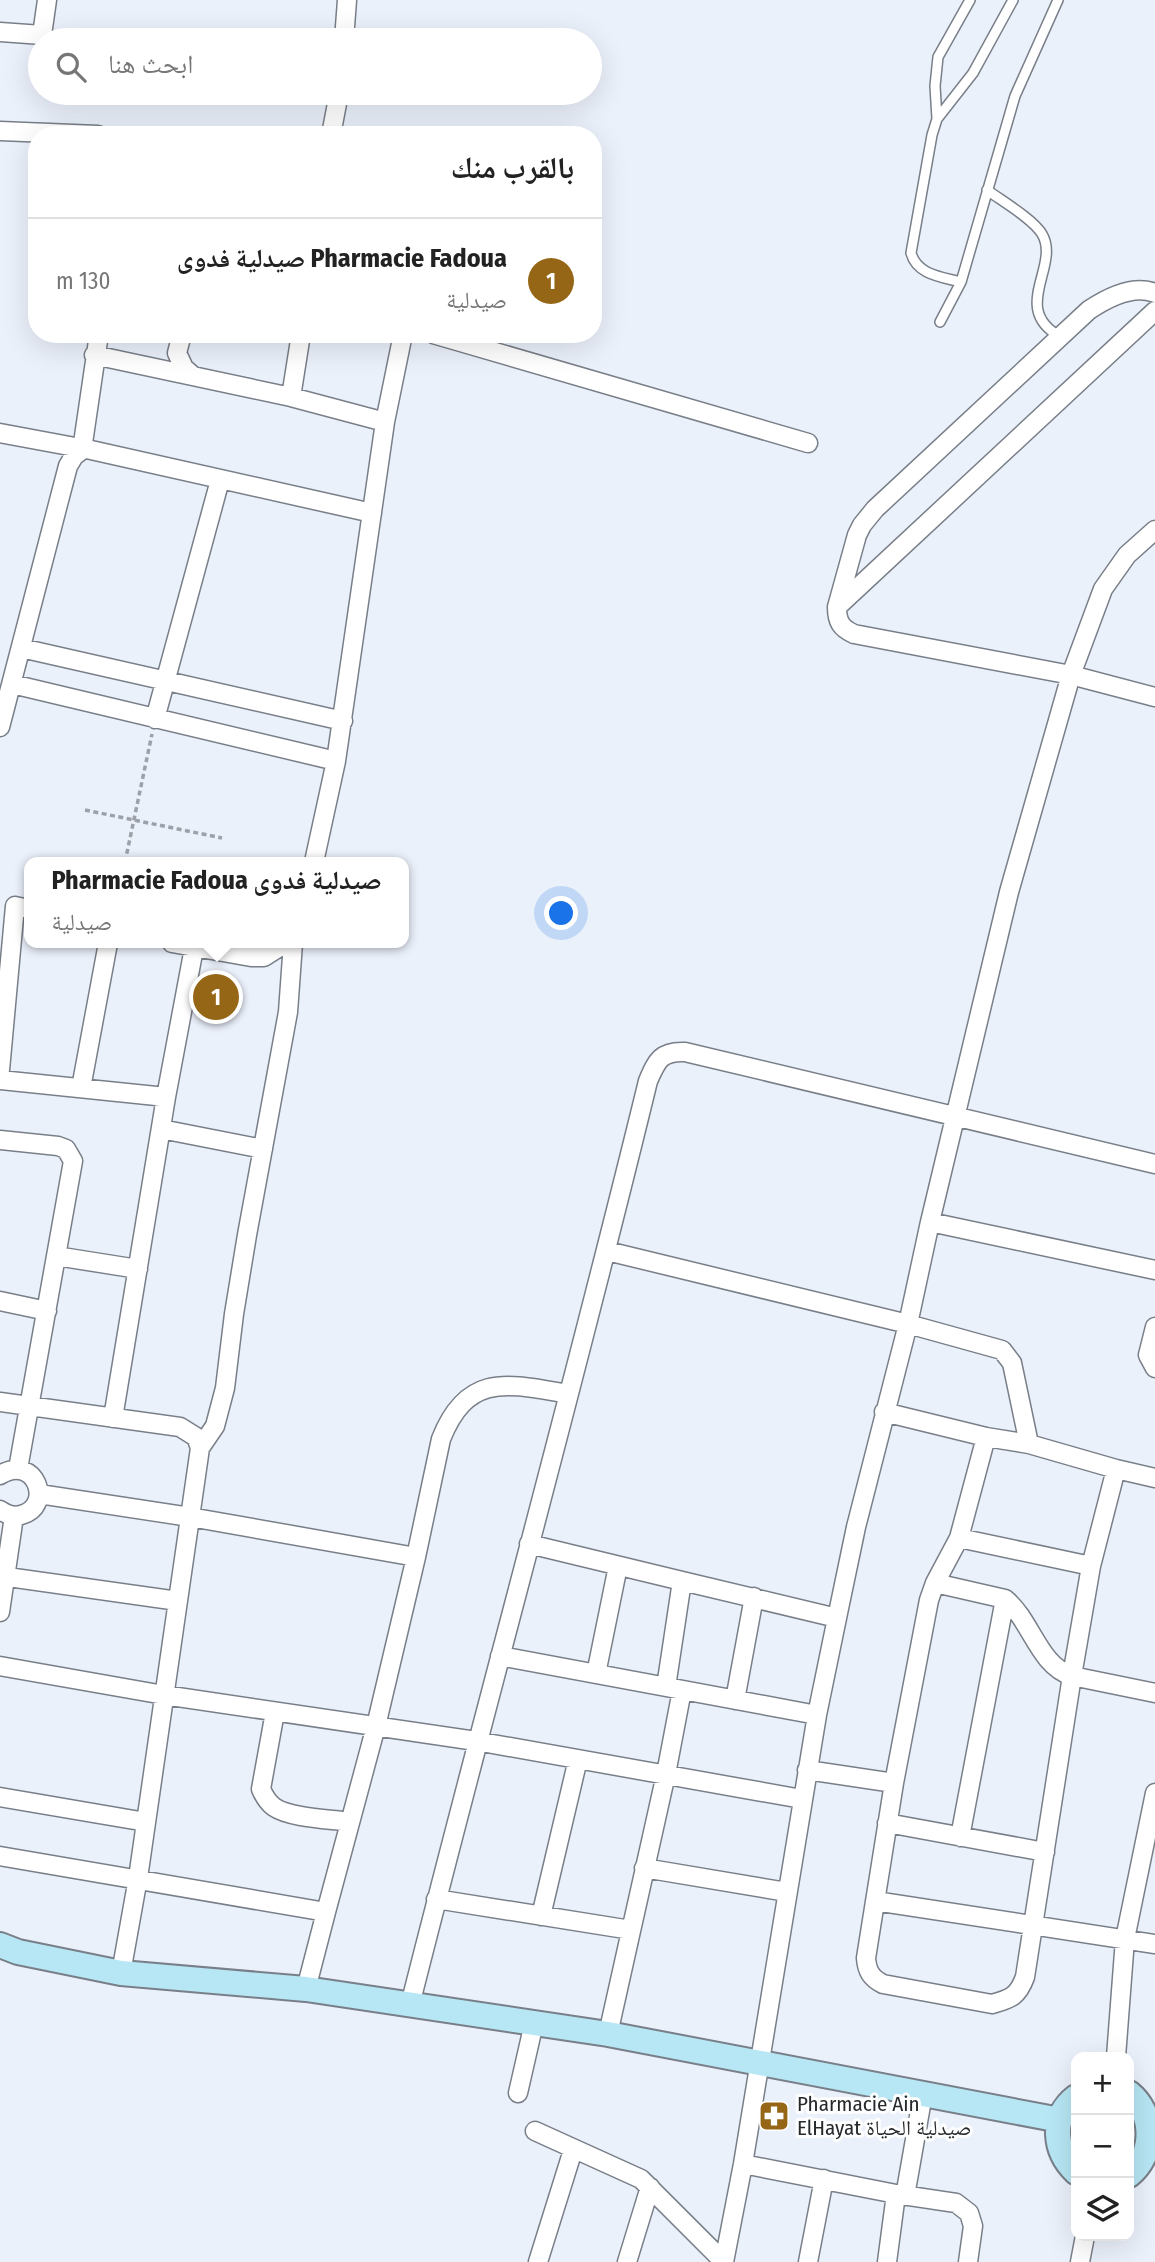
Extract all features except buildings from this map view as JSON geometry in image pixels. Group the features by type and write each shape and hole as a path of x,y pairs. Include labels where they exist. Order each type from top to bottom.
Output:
{"street":[{"path":"43,28 47,0"},
{"path":"345,28 347,0"},
{"path":"0,32 28,34"},
{"path":"333,126 337,105"},
{"path":"0,131 28,132"},
{"path":"1155,293 1151,290 1128,291 1108,298 1089,310 866,519 857,535 837,607 837,619 844,629 854,634 1071,675 1155,697"},
{"path":"837,607 1155,311"},
{"path":"0,727 68,466 82,450 97,343"},
{"path":"180,343 177,353 184,368 192,375"},
{"path":"291,397 300,343"},
{"path":"315,857 343,721 385,422 401,343"},
{"path":"464,343 808,443"},
{"path":"94,355 291,397 385,422"},
{"path":"0,433 91,450 372,513"},
{"path":"155,719 220,480"},
{"path":"724,2262 743,2164 807,1770 837,1618 856,1527 908,1324 1009,892 1071,675 1103,589 1127,555 1155,530"},
{"path":"21,648 343,721"},
{"path":"12,684 336,761"},
{"path":"0,1070 15,905"},
{"path":"81,1088 107,948"},
{"path":"113,1418 166,1097 194,948 264,957 278,948"},
{"path":"121,1973 138,1878 200,1448 215,1426 225,1388 234,1314 288,1012 293,948"},
{"path":"410,2004 476,1741 607,1251 648,1081 662,1057 670,1052 685,1052 1155,1164"},
{"path":"0,1080 166,1097"},
{"path":"161,1129 262,1149"},
{"path":"0,1140 58,1146 71,1155 73,1161 18,1469"},
{"path":"930,1222 1155,1270"},
{"path":"607,1251 908,1324 1002,1350 1012,1363 1030,1444"},
{"path":"56,1256 138,1269"},
{"path":"0,1301 47,1311"},
{"path":"1155,1327 1149,1355 1155,1368"},
{"path":"306,1989 376,1726 441,1439 449,1421 463,1403 477,1392 497,1386 520,1386 569,1394"},
{"path":"0,1402 180,1427 196,1437 200,1448"},
{"path":"884,1412 986,1437 1030,1444 1155,1478"},
{"path":"986,1437 959,1538 929,1600 894,1783 866,1958 867,1969 874,1980 883,1984 992,2004 1008,2000 1020,1991 1025,1977 1091,1566 1116,1469"},
{"path":"0,1475 10,1469 18,1469 34,1478 39,1494 35,1506 26,1514 7,1513 0,1612"},
{"path":"39,1494 190,1517 416,1557"},
{"path":"959,1538 1091,1566"},
{"path":"529,1544 837,1618"},
{"path":"596,1674 618,1566"},
{"path":"3,1577 178,1601"},
{"path":"608,2034 666,1774 682,1581"},
{"path":"935,1583 1005,1599 1024,1619 1051,1665 1060,1672 1155,1693"},
{"path":"735,1700 754,1597"},
{"path":"960,1837 1005,1599"},
{"path":"500,1656 817,1715"},
{"path":"0,1666 164,1695 476,1741 802,1799"},
{"path":"275,1712 261,1789 266,1799 273,1807 285,1812 350,1822"},
{"path":"541,1916 578,1759"},
{"path":"807,1770 894,1783"},
{"path":"1116,2052 1125,1939 1155,1793"},
{"path":"0,1797 146,1822"},
{"path":"887,1823 1045,1852"},
{"path":"0,1856 326,1912"},
{"path":"645,1868 787,1892"},
{"path":"436,1899 631,1930"},
{"path":"875,1901 1155,1944"},
{"path":"0,1945 52,1960 121,1973 306,1989 608,2034 1060,2120"},
{"path":"518,2093 534,2023"},
{"path":"887,2262 923,2094"},
{"path":"1134,2098 1148,2115 1154,2137 1145,2158 1134,2170"},
{"path":"1071,2103 1060,2120 1058,2143 1071,2166"},
{"path":"535,2131 641,2179 724,2262"},
{"path":"538,2262 573,2150"},
{"path":"743,2164 956,2203 969,2213 973,2226 968,2262"},
{"path":"808,2262 824,2179"},
{"path":"627,2262 650,2187"},
{"path":"1080,2262 1084,2241"}],"lane":[{"path":"937,119 935,86 939,57 970,0"},
{"path":"961,282 926,272 913,260 911,253 932,135 937,119 973,73 1013,0"},
{"path":"940,322 961,282 1015,96 1058,0"},
{"path":"987,190 1041,233 1046,244 1037,309 1041,321 1049,331 1061,337"}],"path":[{"path":"126,857 155,719"},
{"path":"85,810 222,838"}],"place":[{"name":"Pharmacie Fadoua صيدلية فدوى","path":"216,997"},
{"name":"Pharmacie Ain ElHayat صيدلية الحياة","path":"774,2116"}]}
